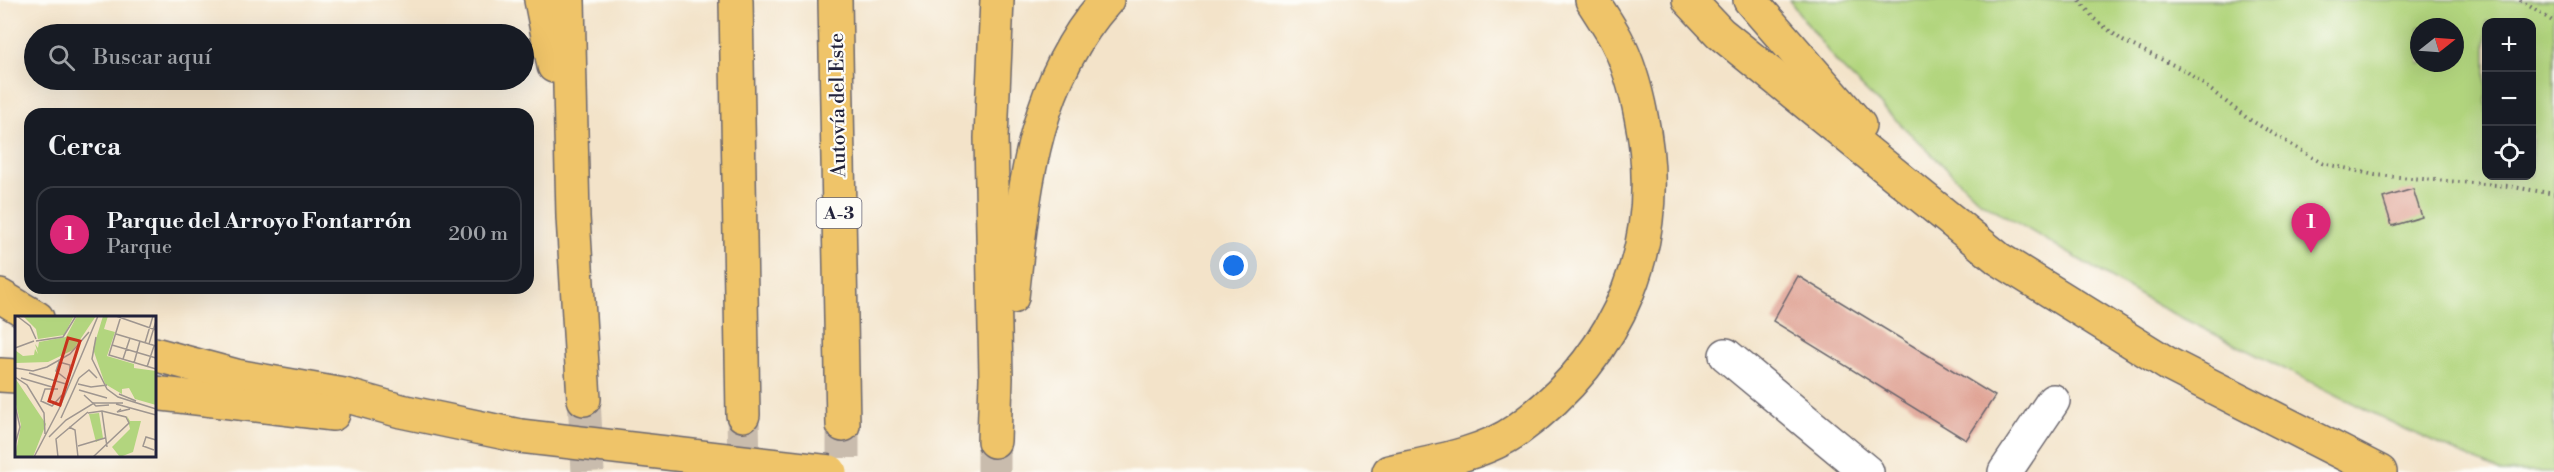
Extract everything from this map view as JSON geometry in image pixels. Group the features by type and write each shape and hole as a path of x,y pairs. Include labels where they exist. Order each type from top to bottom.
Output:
{"highway":[{"path":"541,0 553,58 573,218"},
{"path":"568,0 573,218 584,399"},
{"path":"736,0 743,415"},
{"name":"Autovía del Este","path":"835,0 843,425"},
{"path":"994,441 996,378 991,138 997,0"},
{"path":"996,378 1008,330 1024,189 1038,125 1063,63 1107,0"},
{"path":"1389,472 1466,454 1516,431 1558,394 1590,359 1618,318 1638,266 1649,205 1647,142 1636,91 1617,40 1592,0"},
{"path":"1689,0 1720,33 1999,259 2168,364 2380,472"},
{"path":"1750,0 1850,116 1999,259"},
{"path":"0,296 34,316"},
{"path":"156,355 236,376 344,395 401,411 520,436"},
{"path":"0,375 15,376"},
{"path":"156,393 830,472"}],"lane":[{"path":"1726,356 1867,472"},
{"path":"2005,472 2053,401"}],"path":[{"path":"2080,0 2093,18 2123,41 2186,70 2247,118 2322,163 2375,175 2508,186 2554,194"},
{"path":"2520,0 2554,22"}],"green space":[{"path":"1789,0 2554,0 2554,472 2501,472 2401,427 2158,306 1980,201 1837,63"}],"building":[{"path":"2413,189 2422,217 2392,226 2383,198"},
{"path":"1798,276 1995,396 1966,440 1773,321"}],"tunnel":[{"path":"584,399 588,472"},
{"path":"743,415 744,472"},
{"path":"843,425 843,472"},
{"path":"994,441 994,472"}],"place":[{"name":"Parque del Arroyo Fontarrón","path":"2311,253"}]}
